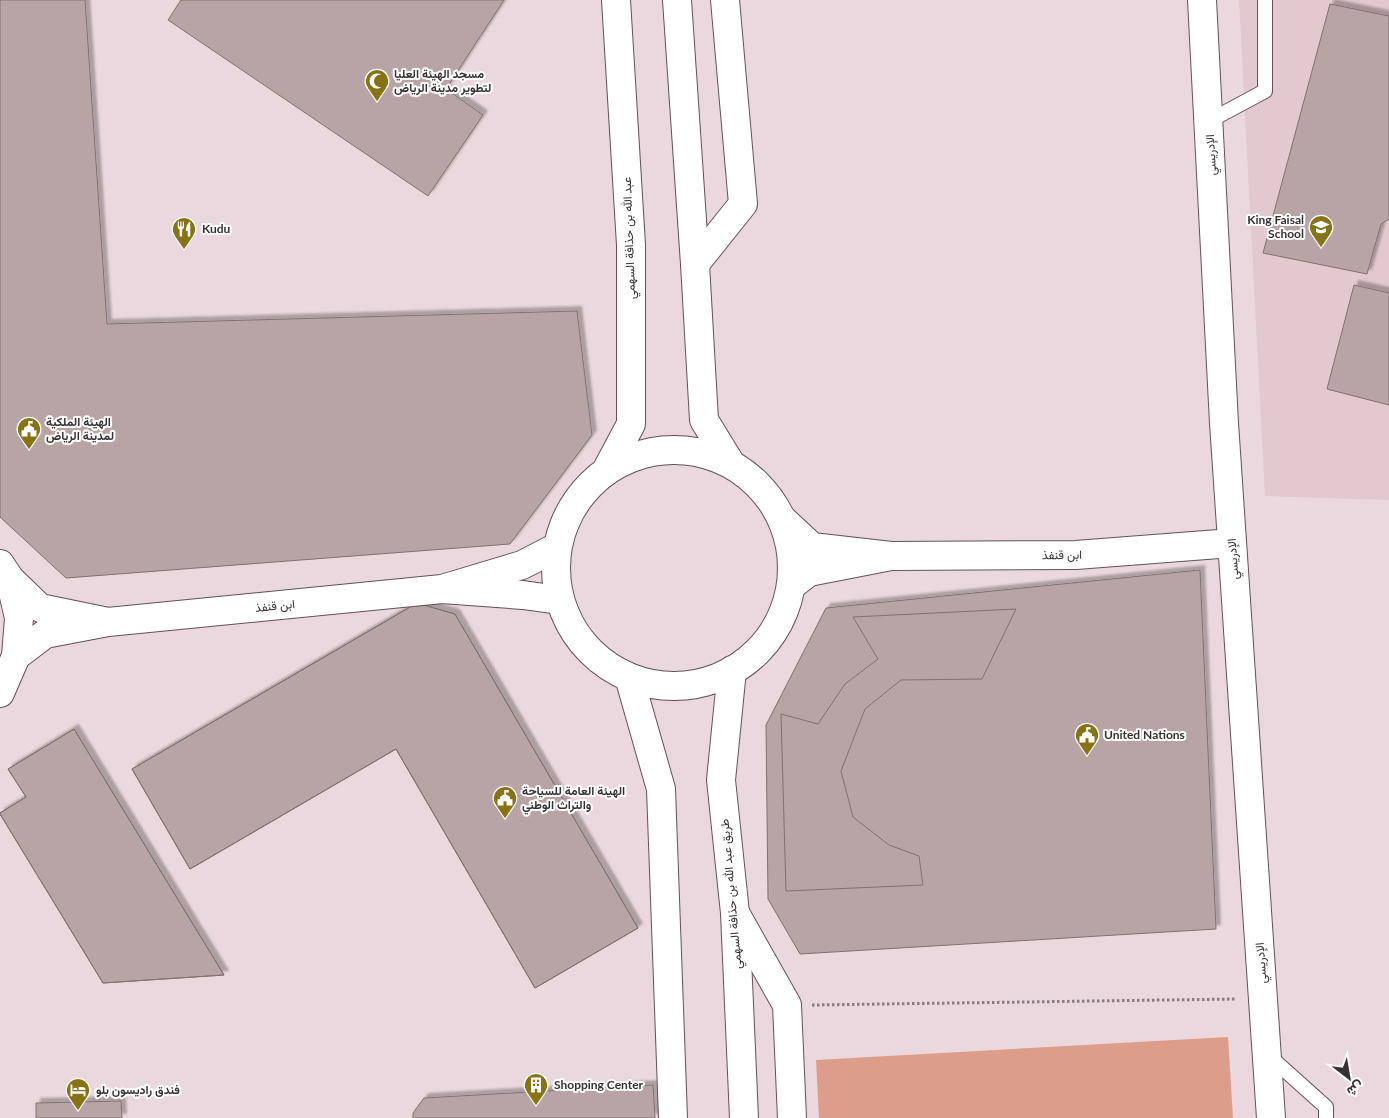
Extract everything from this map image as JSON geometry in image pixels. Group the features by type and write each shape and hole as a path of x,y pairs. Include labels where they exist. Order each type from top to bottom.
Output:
{"street":[{"name":"عبد الله بن حذافة السهمي","path":"606,471 631,424 631,245 616,0"},
{"path":"677,0 704,420 731,464"},
{"path":"695,264 743,204 725,0"},
{"name":"الإدريسي","path":"1202,0 1225,432 1271,1118"},
{"path":"782,519 791,552 791,586 780,620 760,648 732,670 708,681 682,686 655,684 629,678 598,659 574,632 560,600 555,574 557,547 567,518 583,492 606,471 635,456 668,449 701,452 731,464 761,488 782,519 812,547 891,556"},
{"name":"ابن قنفذ","path":"891,556 1076,556 1232,543"},
{"path":"442,589 522,565 557,547"},
{"path":"791,586 809,572 891,556"},
{"path":"5,572 40,608 108,622"},
{"path":"0,693 16,656 19,618 5,572"},
{"path":"442,589 523,595 560,600"},
{"name":"ابن قنفذ","path":"108,622 442,589"},
{"path":"16,656 45,634 108,622"},
{"name":"طريق عبد الله بن حذافة السهمي","path":"732,670 721,780 735,913 744,1118"},
{"path":"629,678 661,789 673,1118"},
{"path":"735,913 787,1005 792,1118"}],"lane":[{"path":"1209,121 1265,90 1265,0"},
{"path":"1268,1055 1326,1107 1326,1118"}],"path":[{"path":"787,1005 1263,998"}],"shaded area":[{"name":"King Faisal School","path":"1239,0 1389,0 1389,500 1265,496"},
{"path":"1228,1037 1233,1118 819,1118 816,1060"}],"building":[{"path":"0,0 85,0 107,324 577,311 592,435 510,544 66,578 0,517"},
{"name":"مسجد الهيئة العليا لتطوير مدينة الرياض","path":"181,0 504,0 446,89 483,115 428,196 168,20"},
{"path":"1330,4 1389,16 1389,219 1381,224 1367,274 1263,253"},
{"path":"1354,285 1389,293 1389,405 1327,389"},
{"name":"United Nations","path":"1200,570 1216,929 800,954 768,899 766,725 826,608"},
{"name":"الهيئة العامة للسياحة والتراث الوطني","path":"417,603 455,614 638,928 535,988 396,749 190,869 132,769"},
{"name":"الهيئة العامة للسياحة والتراث الوطني","path":"417,603 455,614 638,928 535,988 396,749 190,869 132,769"},
{"path":"1016,609 982,679 901,680 865,709 841,771 853,817 889,845 919,856 923,885 786,891 781,714 818,724 845,684 878,659 853,617"},
{"path":"74,729 224,975 103,983 0,814 26,797 8,769"},
{"path":"74,729 224,975 103,983 0,814 26,797 8,769"},
{"name":"Shopping Center","path":"653,1085 655,1118 413,1118 413,1113 424,1098"},
{"name":"فندق راديسون بلو","path":"121,1101 122,1118 36,1118 36,1103"}],"place":[{"name":"مسجد الهيئة العليا لتطوير مدينة الرياض","path":"377,102"},
{"name":"King Faisal School","path":"1321,248"},
{"name":"Kudu","path":"184,250"},
{"name":"الهيئة الملكية لمدينة الرياض","path":"29,450"},
{"name":"United Nations","path":"1087,756"},
{"name":"الهيئة العامة للسياحة والتراث الوطني","path":"505,819"},
{"name":"Shopping Center","path":"536,1106"},
{"name":"فندق راديسون بلو","path":"78,1111"}]}
